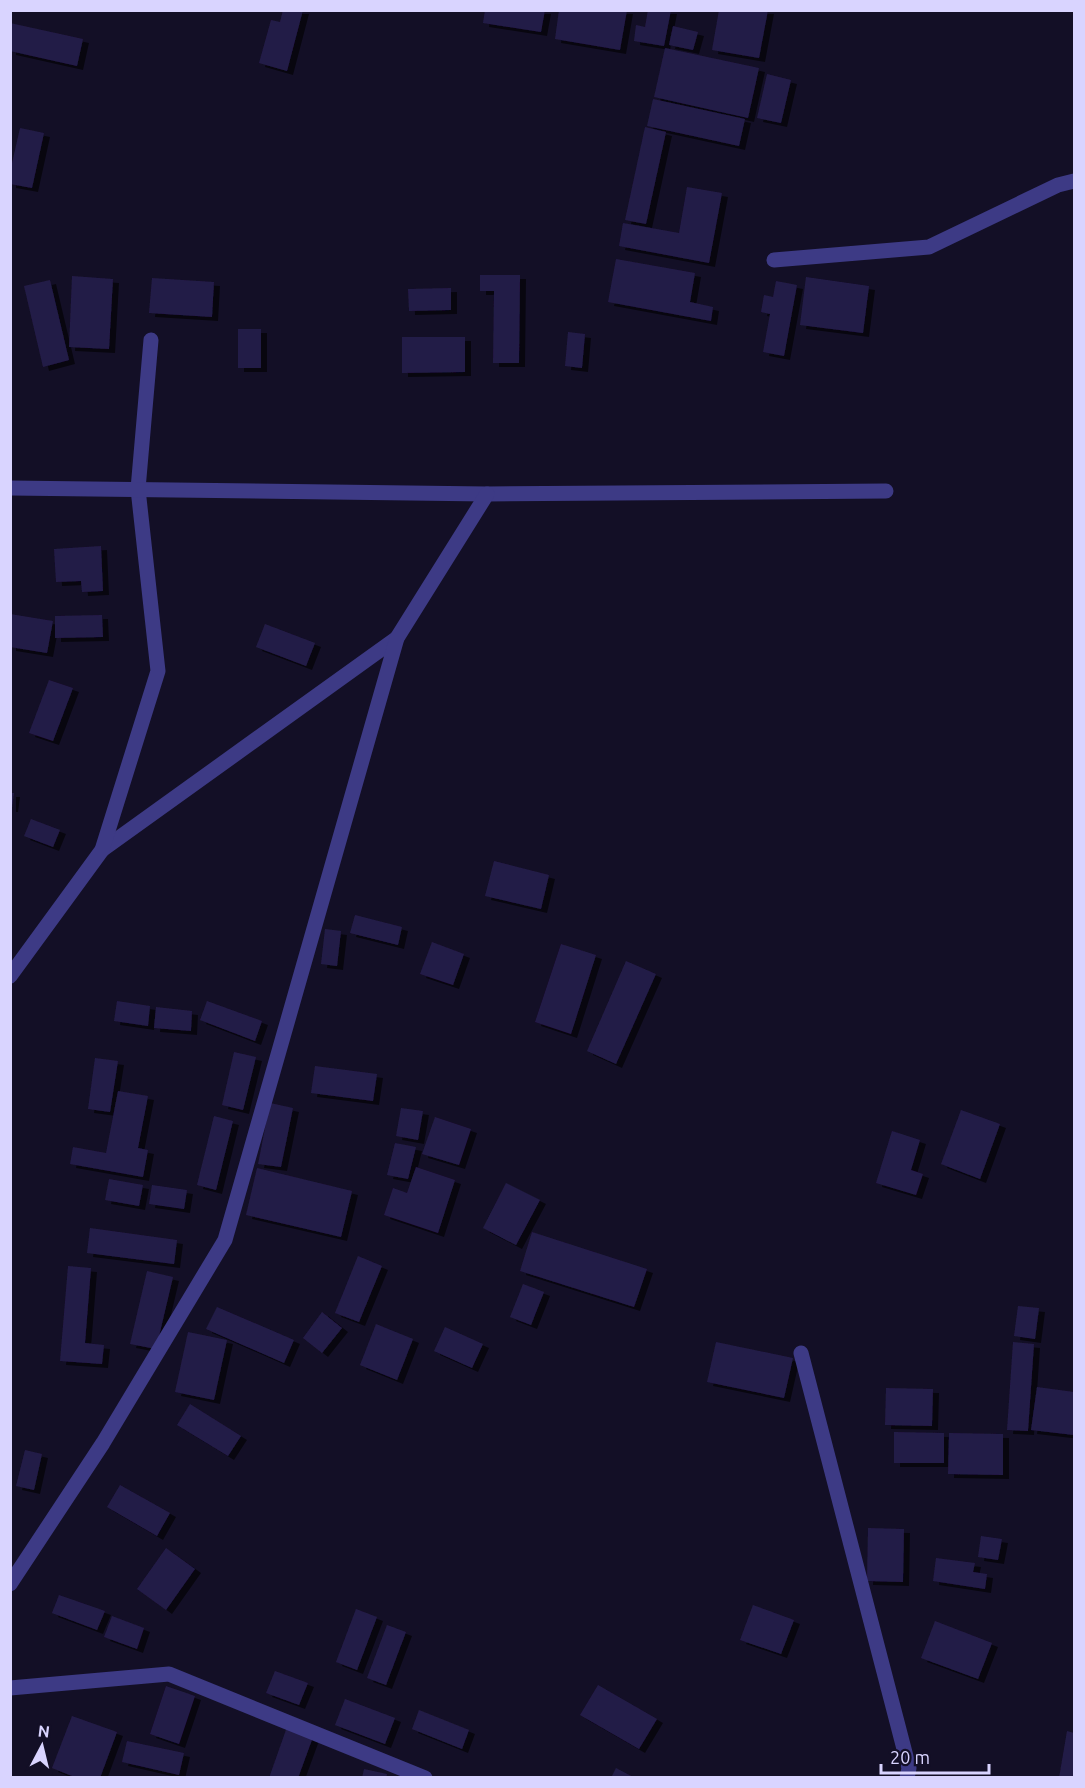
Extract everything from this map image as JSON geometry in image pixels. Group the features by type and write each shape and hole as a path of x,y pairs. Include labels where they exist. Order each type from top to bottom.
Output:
{"street":[{"path":"774,260 929,247 1058,185 1074,181"},
{"path":"102,850 158,671 138,489 151,340"},
{"path":"10,488 487,494 886,490"},
{"path":"10,1584 103,1443 225,1240 398,639 487,494"},
{"path":"10,976 102,850 398,639"},
{"path":"801,1353 909,1768 907,1778"},
{"path":"10,1688 169,1674 425,1778"}],"building":[{"path":"283,10 303,10 287,71 259,63 271,20 280,22"},
{"path":"485,10 545,10 541,32 483,23"},
{"path":"559,10 627,10 620,50 555,39"},
{"path":"648,10 671,10 664,46 634,41 636,25 645,27"},
{"path":"719,10 768,10 759,58 712,50"},
{"path":"10,23 83,39 77,66 10,51"},
{"path":"673,26 698,32 693,50 669,45"},
{"path":"665,48 759,68 748,118 654,97"},
{"path":"767,74 791,80 781,123 757,118"},
{"path":"653,99 745,119 739,146 647,126"},
{"path":"645,127 666,132 646,224 625,220"},
{"path":"20,128 44,133 32,188 10,184 10,172"},
{"path":"687,187 722,193 709,263 619,246 623,223 679,233"},
{"path":"616,259 695,273 690,302 713,307 711,321 608,302"},
{"path":"480,275 520,275 519,363 493,363 494,291 480,291"},
{"path":"72,276 113,279 109,349 69,347"},
{"path":"806,277 869,286 863,333 800,325"},
{"path":"152,278 214,282 212,317 149,313"},
{"path":"50,280 69,360 43,367 24,286"},
{"path":"776,281 797,285 784,356 763,352 770,314 761,312 764,295 773,297"},
{"path":"451,288 451,310 409,311 408,289"},
{"path":"238,329 261,329 261,368 238,368"},
{"path":"568,332 585,334 582,368 565,366"},
{"path":"402,337 465,337 465,372 402,373"},
{"path":"101,546 103,591 82,592 81,581 56,582 54,549"},
{"path":"10,614 53,621 47,653 10,647"},
{"path":"102,615 103,637 55,638 55,616"},
{"path":"265,624 315,643 306,666 256,647"},
{"path":"49,680 73,688 53,741 29,733"},
{"path":"10,793 14,793 12,808 10,808"},
{"path":"31,819 60,830 53,847 24,836"},
{"path":"494,861 549,875 541,909 485,896"},
{"path":"355,915 402,927 398,945 350,933"},
{"path":"325,929 341,931 337,966 321,964"},
{"path":"432,942 464,954 453,985 420,974"},
{"path":"561,944 596,955 571,1034 535,1022"},
{"path":"626,961 656,974 616,1064 587,1051"},
{"path":"117,1001 150,1006 148,1026 114,1021"},
{"path":"207,1001 262,1021 255,1041 200,1020"},
{"path":"156,1007 192,1011 191,1031 154,1028"},
{"path":"234,1052 256,1057 243,1110 222,1105"},
{"path":"95,1058 118,1061 110,1112 88,1109"},
{"path":"315,1066 377,1074 373,1101 311,1093"},
{"path":"118,1091 148,1096 138,1148 148,1150 143,1177 70,1164 73,1147 106,1153"},
{"path":"270,1103 293,1108 281,1167 258,1164"},
{"path":"401,1108 423,1111 418,1140 396,1136"},
{"path":"961,1110 1000,1124 980,1179 941,1164"},
{"path":"214,1116 233,1121 216,1190 197,1185"},
{"path":"435,1117 471,1129 459,1165 422,1154"},
{"path":"892,1131 920,1140 911,1170 923,1174 916,1195 876,1183"},
{"path":"395,1143 416,1147 408,1179 387,1175"},
{"path":"416,1167 455,1180 438,1233 384,1215 393,1188 407,1193"},
{"path":"257,1168 352,1191 341,1237 246,1215"},
{"path":"109,1179 143,1185 139,1206 105,1200"},
{"path":"506,1183 540,1200 516,1245 483,1228"},
{"path":"152,1185 187,1190 184,1209 149,1204"},
{"path":"90,1228 177,1240 174,1264 87,1253"},
{"path":"532,1232 647,1269 634,1307 520,1271"},
{"path":"358,1256 382,1266 359,1322 335,1313"},
{"path":"68,1266 91,1268 85,1343 104,1345 102,1364 60,1361"},
{"path":"147,1271 173,1277 156,1349 130,1344"},
{"path":"523,1284 544,1292 531,1325 510,1317"},
{"path":"1018,1306 1039,1308 1035,1339 1014,1336"},
{"path":"217,1307 294,1340 284,1363 206,1329"},
{"path":"322,1312 342,1328 322,1353 303,1338"},
{"path":"376,1324 413,1339 397,1380 360,1365"},
{"path":"445,1327 483,1344 472,1368 434,1351"},
{"path":"188,1332 227,1340 214,1400 175,1392"},
{"path":"716,1342 793,1358 784,1398 707,1382"},
{"path":"1013,1342 1034,1344 1028,1431 1007,1430"},
{"path":"1037,1387 1074,1392 1074,1435 1031,1430"},
{"path":"886,1388 933,1389 932,1426 885,1425"},
{"path":"190,1404 241,1436 228,1456 177,1425"},
{"path":"894,1432 944,1433 944,1463 894,1463"},
{"path":"949,1433 1003,1434 1003,1475 948,1474"},
{"path":"25,1450 42,1454 34,1490 16,1486"},
{"path":"120,1485 170,1513 157,1536 107,1507"},
{"path":"868,1528 904,1529 903,1582 867,1581"},
{"path":"981,1536 1002,1539 998,1560 978,1557"},
{"path":"166,1548 195,1569 166,1610 137,1589"},
{"path":"936,1558 975,1563 973,1572 987,1574 985,1589 933,1581"},
{"path":"59,1595 105,1611 97,1630 52,1613"},
{"path":"753,1605 794,1620 781,1654 740,1640"},
{"path":"356,1609 377,1617 357,1670 336,1662"},
{"path":"112,1616 144,1628 137,1649 104,1637"},
{"path":"935,1621 992,1643 978,1679 921,1658"},
{"path":"387,1625 406,1632 386,1685 367,1678"},
{"path":"275,1671 308,1683 299,1705 266,1693"},
{"path":"598,1685 657,1719 639,1749 580,1715"},
{"path":"166,1686 195,1696 179,1744 150,1734"},
{"path":"345,1699 395,1718 385,1744 335,1725"},
{"path":"419,1710 469,1730 462,1749 412,1729"},
{"path":"72,1716 117,1732 100,1778 77,1778 52,1768"},
{"path":"287,1727 313,1737 298,1778 269,1778"},
{"path":"1067,1731 1074,1733 1074,1778 1059,1778"},
{"path":"127,1741 184,1753 179,1775 122,1762"},
{"path":"616,1768 635,1778 611,1778"},
{"path":"364,1769 387,1774 386,1778 362,1778"}]}
